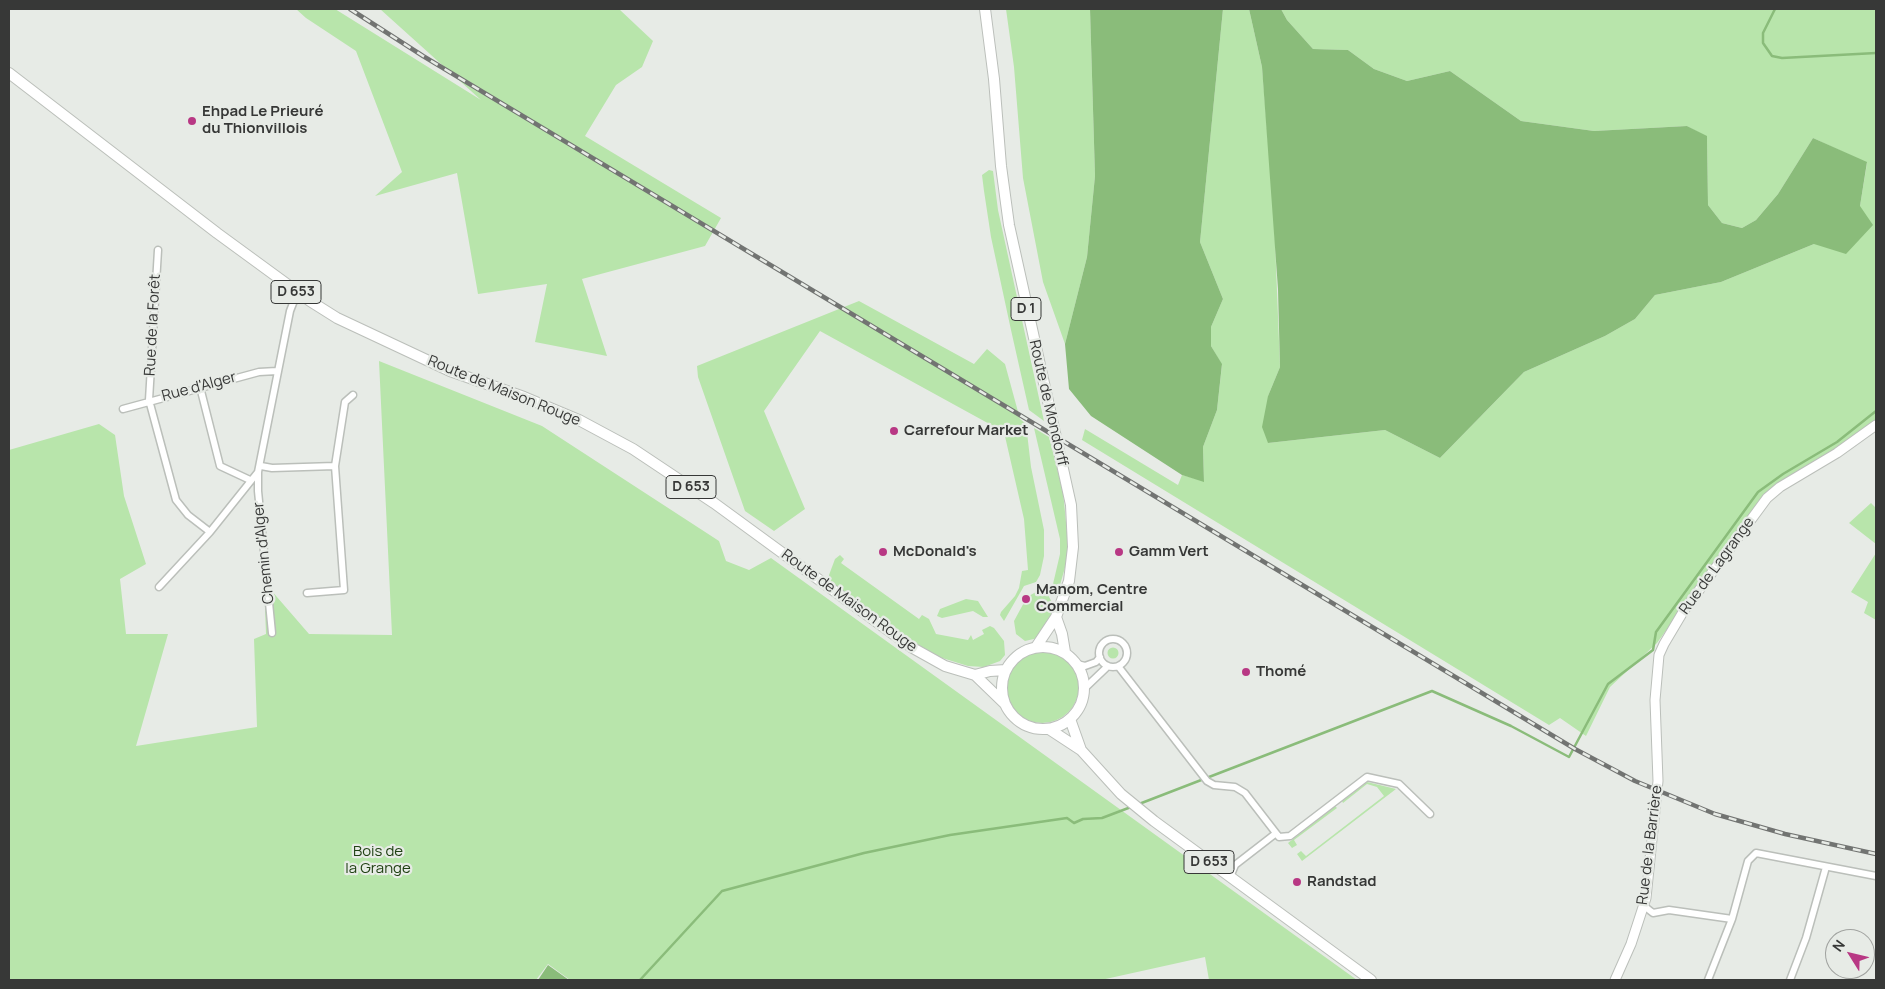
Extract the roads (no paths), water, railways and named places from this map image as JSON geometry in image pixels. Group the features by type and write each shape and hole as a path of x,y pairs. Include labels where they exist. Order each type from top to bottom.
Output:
{"main road":[{"name":"Route de Mondorff","path":"985,9 1009,225 1071,505 1073,548 1069,581 1056,617"},
{"name":"Route de Maison Rouge","path":"9,73 297,292 337,318 450,371 524,397 572,417 633,449 714,502 911,646 945,666 975,675"},
{"name":"D 1","path":"1036,647 1056,617"},
{"path":"1056,617 1062,634 1065,652"},
{"path":"975,675 1005,704 1022,724 1040,729 1049,729 1070,719 1081,706 1085,688 1083,676 1077,664 1065,652 1056,648 1036,647 1019,654 1006,670 1002,692 1005,704"},
{"path":"975,675 1006,670"},
{"path":"1070,719 1081,750"},
{"path":"1049,729 1081,750"},
{"name":"D 653","path":"1081,750 1121,794 1154,821 1371,980"}],"street":[{"name":"Rue de la Forêt","path":"158,250 149,400 176,500 188,516 210,532"},
{"path":"159,587 210,532 260,469 277,371 290,311 297,292"},
{"name":"Rue d'Alger","path":"123,409 149,400 259,372 277,371"},
{"path":"200,387 220,466 250,480"},
{"path":"307,593 344,590 335,466 345,402 353,395"},
{"name":"Rue de Lagrange","path":"1658,764 1654,700 1659,656 1669,633 1767,498 1780,487 1837,453 1876,425"},
{"path":"260,469 335,466"},
{"name":"Chemin d'Alger","path":"260,469 258,491 272,633"},
{"path":"1077,664 1085,666 1096,662 1100,657 1100,649 1104,642 1112,639 1120,641 1125,647 1127,654 1124,662 1118,666 1108,666 1085,688"},
{"path":"1100,657 1108,666"},
{"path":"1118,666 1206,781 1214,785 1235,787 1245,793 1278,835"},
{"name":"Rue de la Barrière","path":"1615,980 1644,906 1657,791 1658,764"},
{"path":"1230,877 1235,865 1278,835 1290,836 1367,777 1399,784 1430,814"},
{"path":"1708,980 1732,919 1748,861 1756,853 1876,876"},
{"path":"1790,980 1806,938 1826,867"},
{"path":"1644,906 1653,913 1669,910 1732,919"}],"waterway":[{"path":"1775,9 1763,33 1763,43 1772,56 1782,58 1876,53"},
{"path":"1139,804 1432,691 1511,726 1569,757 1608,684 1653,650 1656,632 1758,492 1783,474 1837,442 1876,411"},
{"path":"640,980 722,891 864,853 950,835 1067,818 1074,823 1083,819 1102,818 1131,807"}],"railway":[{"path":"350,9 423,56 1575,749 1635,781 1715,814 1785,834 1876,854"}],"place":[{"name":"Ehpad Le Prieuré du Thionvillois","path":"192,121"},
{"name":"Carrefour Market","path":"894,431"},
{"name":"McDonald's","path":"883,552"},
{"name":"Gamm Vert","path":"1119,552"},
{"name":"Manom, Centre Commercial","path":"1026,599"},
{"name":"Thomé","path":"1246,672"},
{"name":"Randstad","path":"1297,882"}],"park label":[{"name":"Bois de la Grange","path":"378,860"}]}
